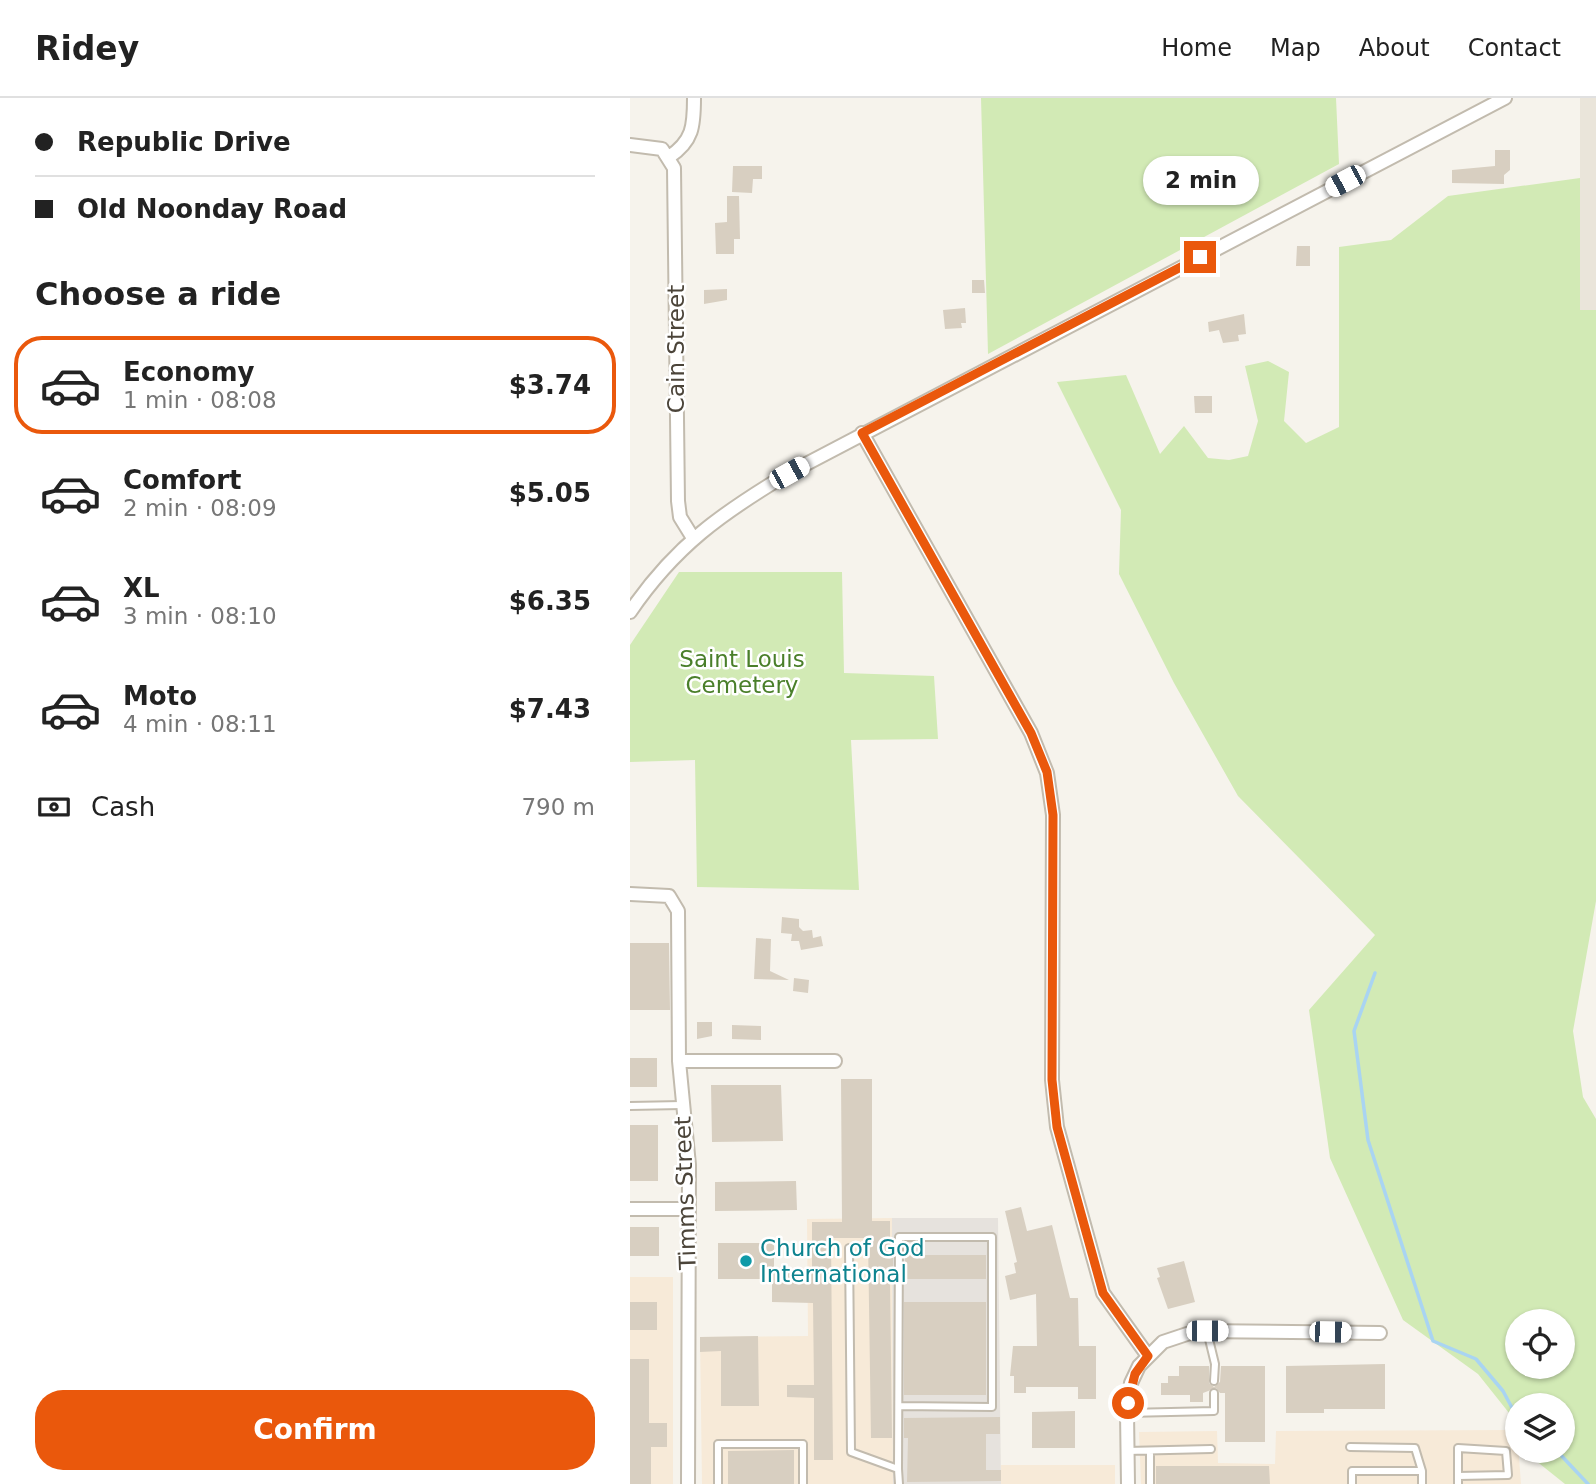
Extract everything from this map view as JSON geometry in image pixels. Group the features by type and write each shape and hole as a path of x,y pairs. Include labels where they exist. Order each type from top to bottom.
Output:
{"street":[{"path":"630,145 662,149 669,157 684,146 692,134 694,98"},
{"path":"630,612 661,568 693,538 754,494 862,433 1505,98"},
{"name":"Cain Street","path":"669,157 674,168 676,188 678,501 680,517 693,538"},
{"path":"862,433 1031,733 1047,772 1055,845 1052,1080 1057,1127 1103,1293 1148,1356"},
{"name":"Timms Street","path":"630,894 660,894 675,902 678,911 679,1061 689,1165 688,1484"},
{"path":"679,1061 835,1060"},
{"path":"630,1209 688,1209"},
{"path":"1128,1484 1127,1413 1131,1383 1148,1356 1174,1336 1207,1331 1380,1333"}],"lane":[{"path":"630,1106 682,1105"},
{"path":"899,1406 992,1407 992,1237 899,1237 898,1469 899,1484"},
{"path":"849,1248 851,1452 898,1469"},
{"path":"1207,1331 1214,1364 1214,1381"},
{"path":"1127,1413 1214,1411 1214,1393"},
{"path":"718,1484 718,1444 803,1444 803,1484"},
{"path":"1350,1447 1415,1448 1422,1471 1422,1484"},
{"path":"1458,1448 1506,1451 1508,1475 1458,1480 1458,1448"},
{"path":"1127,1451 1211,1450"},
{"path":"1150,1451 1150,1484"},
{"path":"1352,1484 1352,1471 1422,1471"}],"shaded area":[{"path":"1580,98 1596,98 1596,310 1580,310"},
{"path":"892,1218 893,1484 702,1484 700,1337 808,1336 807,1219"},
{"path":"892,1218 998,1218 1001,1484 893,1484"},
{"path":"630,1277 673,1277 673,1484 630,1484"},
{"path":"1505,1430 1505,1463 1519,1463 1521,1484 1141,1484 1139,1432 1217,1431 1218,1463 1275,1464 1276,1431"},
{"path":"1001,1465 1115,1465 1115,1484 1001,1484"}],"green space":[{"path":"981,98 1336,98 1339,164 988,354"},
{"path":"1580,178 1580,310 1596,310 1596,901 1573,1031 1583,1097 1596,1119 1596,1484 1565,1484 1539,1463 1575,1463 1575,1393 1505,1393 1505,1408 1478,1374 1403,1320 1330,1158 1309,1010 1375,935 1238,796 1174,683 1119,574 1121,510 1057,382 1126,375 1160,454 1184,426 1208,458 1229,460 1248,456 1258,421 1245,366 1268,361 1289,372 1284,421 1306,443 1339,427 1339,247 1391,240 1448,196"},
{"name":"Saint Louis Cemetery","path":"679,572 842,572 844,673 934,676 938,739 851,740 859,890 697,887 695,760 630,762 630,645"}],"building":[{"path":"1495,150 1510,150 1510,170 1504,175 1504,184 1452,183 1452,170 1495,166"},
{"path":"733,166 762,166 762,179 753,179 752,193 732,192"},
{"path":"727,196 739,196 740,239 734,239 734,254 716,254 715,223 727,222"},
{"path":"1297,246 1310,246 1310,266 1296,266"},
{"path":"972,280 984,280 985,293 972,293"},
{"path":"727,289 727,300 704,304 704,290"},
{"path":"965,308 966,323 961,323 962,328 945,329 943,310"},
{"path":"1244,314 1246,334 1238,335 1239,341 1223,343 1219,330 1209,332 1208,322"},
{"path":"1194,396 1212,396 1212,413 1195,413"},
{"path":"782,917 799,919 799,927 803,931 812,930 813,938 821,936 823,946 801,950 799,941 791,941 792,934 781,933"},
{"path":"756,938 771,939 770,971 789,980 754,979"},
{"path":"630,943 669,943 670,1010 630,1010"},
{"path":"794,978 809,980 808,993 793,991"},
{"path":"697,1022 712,1022 712,1036 697,1039"},
{"path":"732,1025 761,1026 761,1040 732,1039"},
{"path":"630,1058 657,1058 657,1087 630,1087"},
{"path":"841,1079 872,1079 872,1221 890,1221 890,1255 893,1255 893,1279 890,1279 892,1438 871,1438 868,1238 831,1238 833,1460 814,1460 814,1398 787,1397 787,1385 814,1385 813,1303 772,1302 772,1279 718,1279 718,1243 774,1243 774,1272 812,1272 812,1222 842,1222"},
{"path":"711,1085 781,1085 783,1141 712,1142"},
{"path":"630,1125 658,1125 658,1181 630,1181"},
{"path":"796,1181 797,1210 715,1211 715,1182"},
{"path":"1021,1207 1027,1231 1052,1225 1070,1298 1078,1298 1079,1346 1096,1346 1096,1399 1078,1399 1078,1387 1026,1387 1026,1393 1014,1393 1014,1376 1010,1376 1013,1346 1037,1346 1036,1294 1010,1300 1005,1276 1016,1273 1014,1263 1017,1262 1005,1211"},
{"path":"630,1227 659,1227 659,1256 630,1256"},
{"path":"905,1255 986,1255 986,1279 905,1279"},
{"path":"1184,1261 1195,1302 1168,1309 1157,1278 1160,1277 1157,1268"},
{"path":"630,1302 657,1302 657,1330 630,1330"},
{"path":"904,1302 986,1302 986,1395 904,1395"},
{"path":"758,1336 759,1406 721,1406 721,1351 700,1352 700,1337"},
{"path":"630,1359 649,1359 649,1423 667,1423 667,1447 651,1447 651,1484 630,1484"},
{"path":"1385,1364 1385,1409 1324,1409 1324,1413 1286,1413 1286,1366"},
{"path":"1179,1366 1209,1366 1209,1383 1214,1387 1220,1382 1221,1366 1265,1366 1265,1442 1225,1442 1225,1393 1220,1393 1216,1388 1203,1393 1203,1402 1190,1402 1190,1395 1161,1395 1161,1383 1168,1383 1168,1376 1179,1376"},
{"path":"1075,1411 1075,1448 1032,1448 1032,1412"},
{"path":"1000,1417 1000,1434 986,1434 986,1470 1001,1470 1001,1481 907,1482 908,1438 904,1438 904,1418"},
{"path":"794,1450 794,1484 728,1484 728,1451"},
{"path":"1156,1466 1269,1466 1270,1484 1156,1484"}],"waterway":[{"path":"1375,973 1354,1031 1368,1140 1433,1341 1476,1359 1505,1395"},
{"path":"1568,1463 1588,1484"}],"place":[{"name":"Church of God International","path":"746,1261"}],"route":[{"path":"1128,1403 1131,1383 1139,1366 1148,1356 1103,1293 1066,1166 1054,1110 1052,1080 1055,845 1047,772 1031,733 862,433 1200,257"}]}
